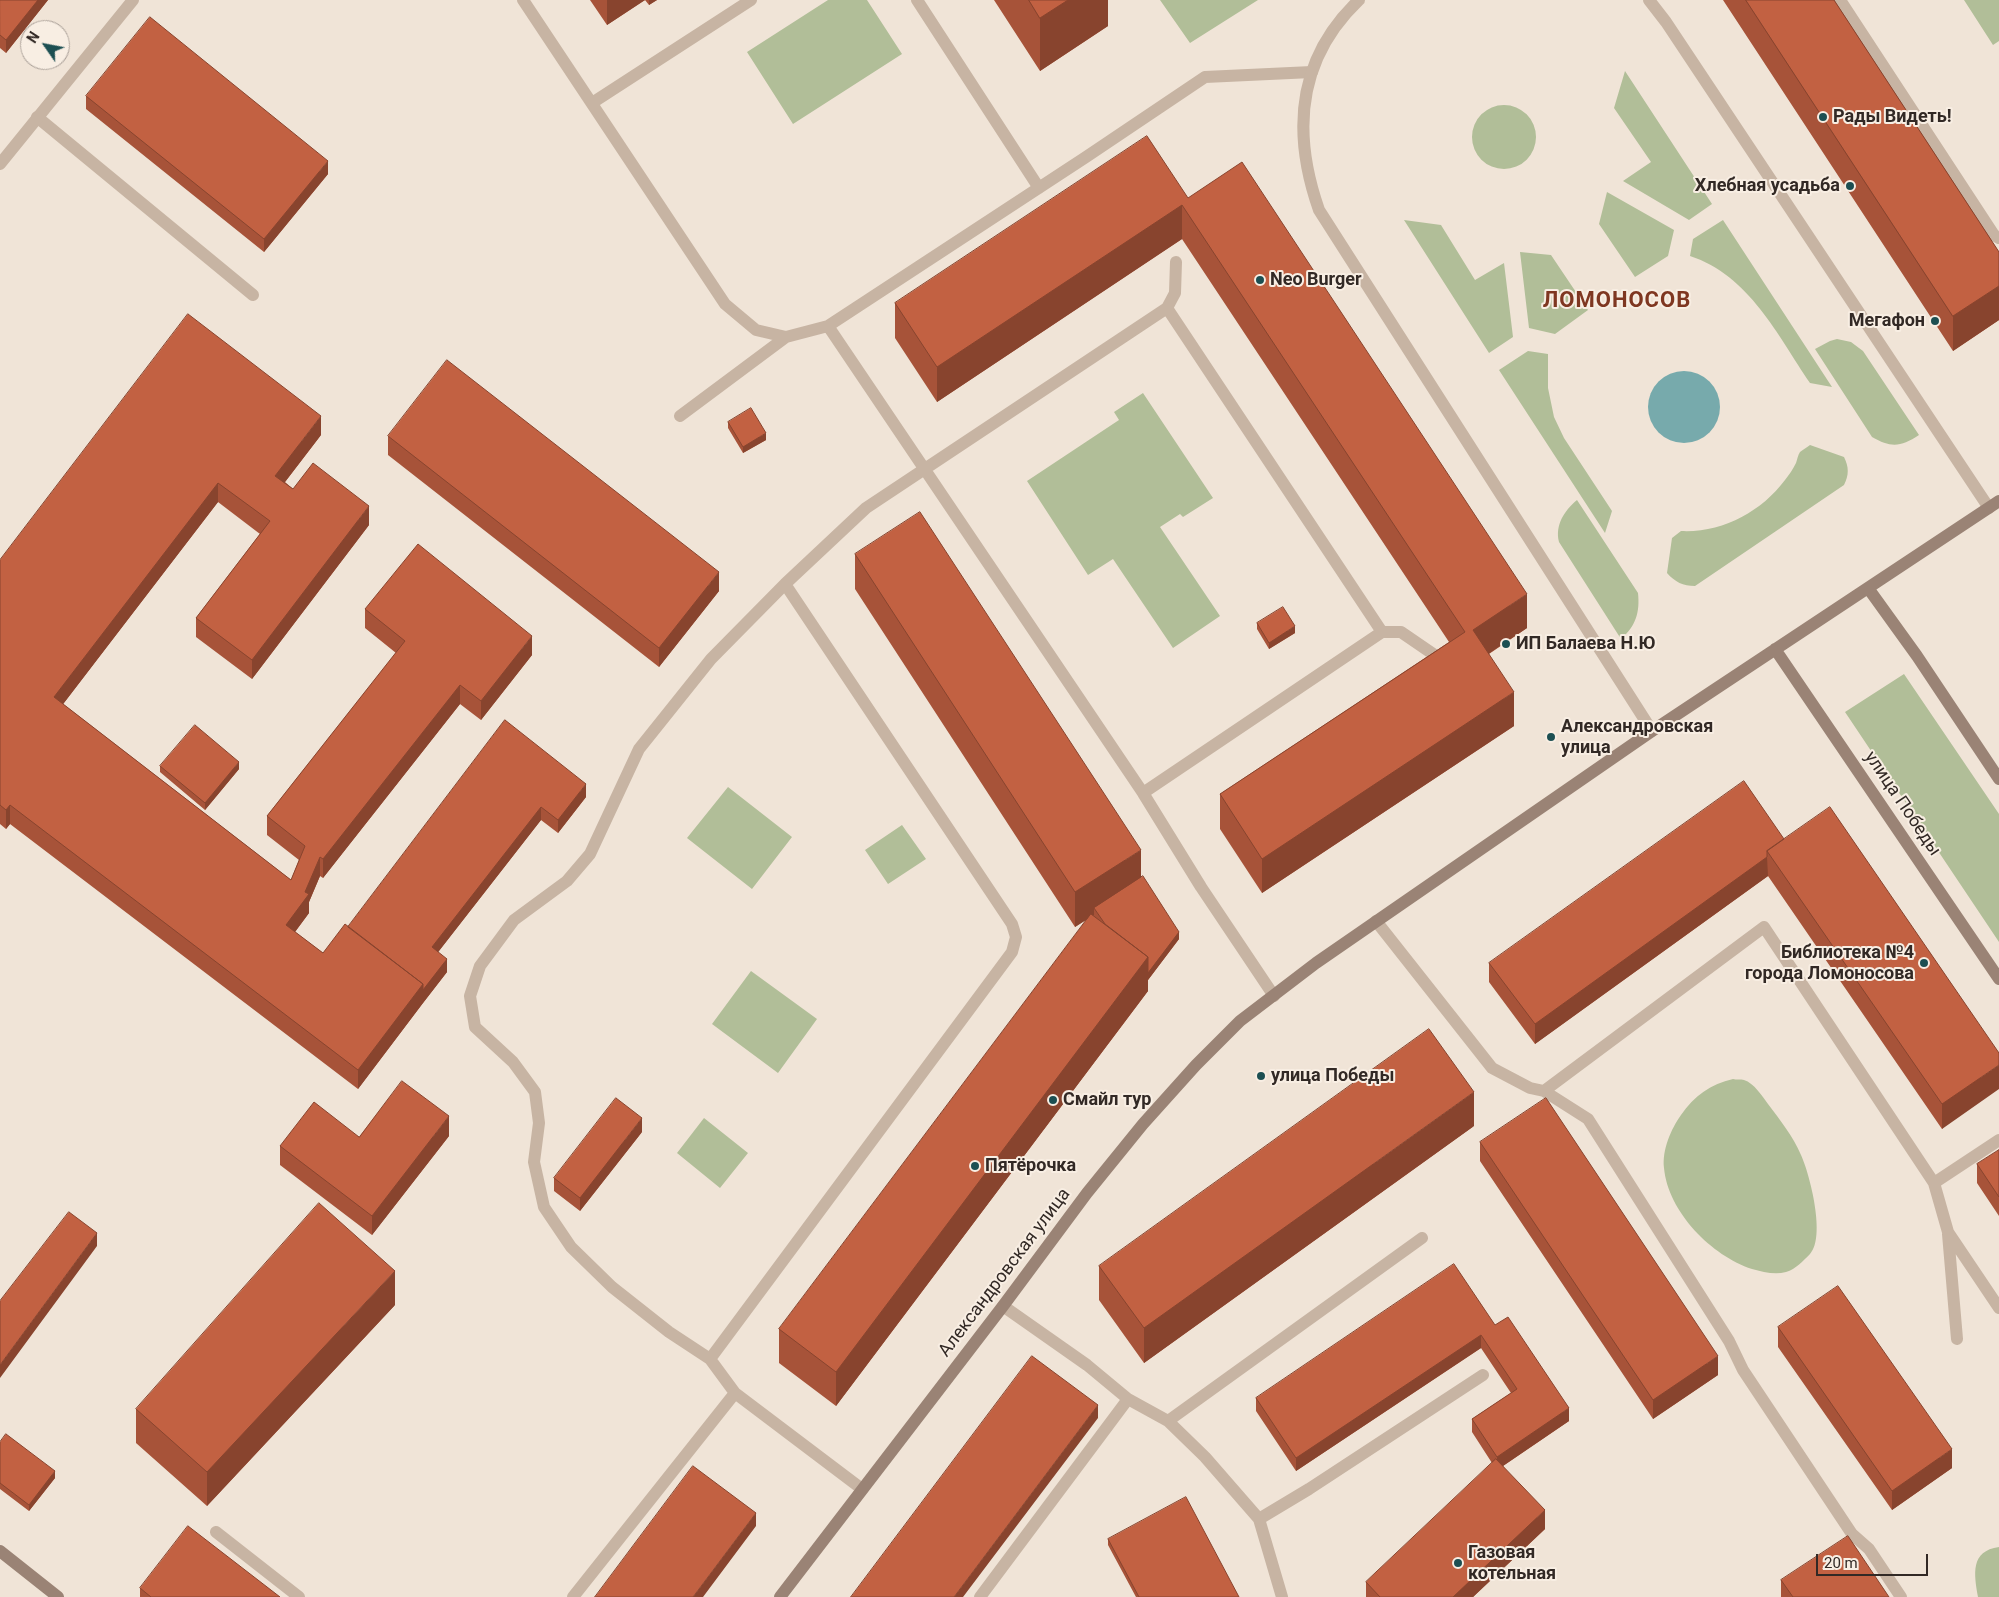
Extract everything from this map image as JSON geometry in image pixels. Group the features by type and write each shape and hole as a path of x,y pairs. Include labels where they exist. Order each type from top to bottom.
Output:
{"main road":[{"name":"Александровская улица","path":"780,1597 1087,1193 1143,1124 1196,1065 1240,1021 1316,963 1652,731 1994,504"},
{"path":"1868,588 1917,656 1999,779"},
{"name":"улица Победы","path":"1775,649 1999,979"},
{"path":"0,1551 58,1597"}],"street":[{"path":"0,164 133,0"},
{"path":"523,0 725,304 756,330 786,337"},
{"path":"592,103 751,0"},
{"path":"917,0 1039,188"},
{"path":"1359,0 1335,26 1319,54 1307,88 1302,134 1309,183 1319,210 1652,731"},
{"path":"1649,0 1666,22 1994,504"},
{"path":"1840,0 1994,235 1999,238"},
{"path":"680,416 786,337 828,326 1205,77 1312,72"},
{"path":"37,117 253,295"},
{"path":"862,1489 735,1393 710,1359 669,1332 612,1287 570,1247 544,1207 534,1162 539,1123 535,1092 513,1062 475,1027 470,996 480,966 514,920 567,881 590,854 639,748 711,659 785,584 866,508 1167,308 1176,293 1176,262"},
{"path":"1167,308 1382,632"},
{"path":"828,326 1143,793 1201,887 1274,996"},
{"path":"710,1359 1012,952 1016,937 1012,924 785,584"},
{"path":"1143,793 1382,632 1401,632 1436,656"},
{"path":"1376,921 1492,1068 1530,1088 1544,1091 1588,1119 1730,1341 1743,1370 1852,1534 1869,1549 1901,1597"},
{"path":"1544,1091 1764,927 1934,1183 1948,1232 1957,1339"},
{"path":"1934,1183 1999,1140"},
{"path":"1948,1232 1999,1308"},
{"path":"1168,1421 1422,1238"},
{"path":"1003,1306 1080,1360 1128,1399 1168,1421 1205,1457 1259,1519 1282,1597"},
{"path":"1259,1519 1483,1375"},
{"path":"573,1597 735,1393"},
{"path":"980,1597 1128,1399"},
{"path":"216,1532 299,1597"}],"green space":[{"path":"828,0 867,0 902,54 793,124 747,52"},
{"path":"1160,0 1258,0 1190,43"},
{"path":"1964,0 1999,0 1999,41 1993,45"},
{"path":"1625,71 1712,204 1689,220 1623,181 1651,162 1614,108"},
{"path":"1498,105 1510,105 1527,114 1534,125 1536,137 1534,149 1527,160 1510,169 1498,169 1486,164 1477,155 1472,143 1472,131 1477,119 1486,110"},
{"path":"1607,192 1674,230 1668,256 1635,277 1599,224"},
{"path":"1404,220 1441,225 1475,280 1504,263 1513,337 1489,353"},
{"path":"1723,220 1832,387 1810,383 1774,327 1745,292 1729,277 1711,265 1690,256 1693,239"},
{"path":"1520,252 1551,255 1588,310 1555,334 1529,328"},
{"path":"1837,339 1851,342 1863,351 1919,435 1907,442 1896,445 1885,443 1872,437 1815,349"},
{"path":"1528,351 1548,354 1548,388 1554,417 1564,438 1612,511 1605,533 1499,370"},
{"path":"1143,393 1213,498 1183,517 1180,514 1160,527 1220,616 1173,648 1113,559 1088,575 1027,481 1119,420 1114,412"},
{"path":"1810,445 1844,457 1848,471 1844,485 1695,586 1680,583 1667,573 1672,538 1681,531 1696,531 1726,524 1752,511 1775,491 1792,470 1800,452"},
{"path":"1577,500 1638,593 1636,618 1630,629 1621,639 1559,542 1558,530 1562,519"},
{"path":"1904,674 1999,814 1999,942 1845,712"},
{"path":"728,787 792,837 752,889 687,838"},
{"path":"902,825 926,859 888,884 865,850"},
{"path":"751,971 817,1019 778,1073 712,1024"},
{"path":"1733,1079 1748,1082 1760,1094 1782,1122 1805,1164 1817,1220 1815,1246 1802,1262 1786,1272 1773,1273 1752,1269 1722,1254 1708,1243 1683,1216 1667,1184 1664,1154 1677,1121 1697,1097 1717,1084"},
{"path":"704,1118 748,1153 720,1188 677,1153"},
{"path":"1999,1547 1999,1597 1978,1597 1976,1565 1983,1553"}],"water":[{"path":"1677,371 1691,371 1710,381 1720,400 1720,414 1710,433 1691,443 1677,443 1658,433 1648,414 1648,400 1658,381"}],"building":[{"path":"0,0 38,0 20,20 6,40 0,35"},
{"path":"1029,0 1068,0 1040,18"},
{"path":"1746,0 1834,0 1999,252 1999,286 1953,316"},
{"path":"150,17 328,161 264,239 86,96"},
{"path":"1147,136 1188,198 1242,162 1527,594 1473,630 1514,692 1262,859 1220,794 1465,632 1182,205 937,367 895,303"},
{"path":"188,314 321,416 275,476 293,489 313,463 369,506 252,660 196,618 270,521 218,483 54,697 291,880 305,846 267,816 405,641 365,609 418,544 532,636 481,701 460,685 323,859 320,857 305,892 309,894 286,925 323,953 345,924 423,984 358,1070 10,805 6,810 0,805 0,560"},
{"path":"447,360 719,572 659,648 388,436"},
{"path":"751,408 766,433 743,447 728,422"},
{"path":"920,512 1141,850 1075,892 855,554"},
{"path":"1283,607 1295,626 1269,643 1257,623"},
{"path":"505,720 586,784 558,820 541,807 432,947 447,959 423,990 423,984 348,927"},
{"path":"195,725 239,762 205,803 160,766"},
{"path":"1744,781 1784,839 1767,851 1767,857 1535,1024 1489,963"},
{"path":"1830,807 1999,1053 1999,1065 1942,1104 1767,851"},
{"path":"1143,876 1179,932 1148,973 1148,957 1105,924 1094,908"},
{"path":"1091,914 1148,957 836,1372 779,1329"},
{"path":"1429,1029 1474,1092 1144,1328 1099,1266"},
{"path":"402,1081 449,1116 372,1216 280,1146 314,1102 359,1137"},
{"path":"616,1098 642,1118 580,1198 554,1178"},
{"path":"1546,1098 1718,1356 1653,1400 1480,1142"},
{"path":"1999,1150 1999,1197 1977,1164"},
{"path":"319,1203 395,1271 207,1472 136,1409"},
{"path":"69,1212 97,1233 0,1365 0,1301"},
{"path":"1454,1264 1495,1325 1508,1317 1569,1408 1497,1457 1472,1419 1517,1389 1481,1335 1296,1458 1256,1398"},
{"path":"1838,1286 1952,1449 1892,1491 1778,1327"},
{"path":"1032,1356 1098,1405 954,1597 851,1597"},
{"path":"6,1434 55,1471 29,1505 0,1483 0,1442"},
{"name":"Газовая котельная","path":"1496,1459 1545,1510 1453,1597 1380,1597 1366,1582"},
{"path":"693,1466 756,1513 693,1597 595,1597"},
{"path":"1186,1497 1239,1597 1139,1597 1108,1539"},
{"path":"188,1526 280,1597 151,1597 140,1588"},
{"path":"1848,1536 1889,1597 1793,1597 1781,1580"}],"place":[{"name":"Рады Видеть!","path":"1823,117"},
{"name":"Хлебная усадьба","path":"1850,186"},
{"name":"Neo Burger","path":"1260,280"},
{"name":"Мегафон","path":"1935,321"},
{"name":"ИП Балаева Н.Ю","path":"1506,644"},
{"name":"Александровская улица","path":"1551,737"},
{"name":"Библиотека №4 города Ломоносова","path":"1924,963"},
{"name":"улица Победы","path":"1261,1076"},
{"name":"Смайл тур","path":"1053,1100"},
{"name":"Пятёрочка","path":"975,1166"},
{"name":"Газовая котельная","path":"1458,1563"}],"district":[{"name":"ЛОМОНОСОВ","path":"1617,301"}]}
